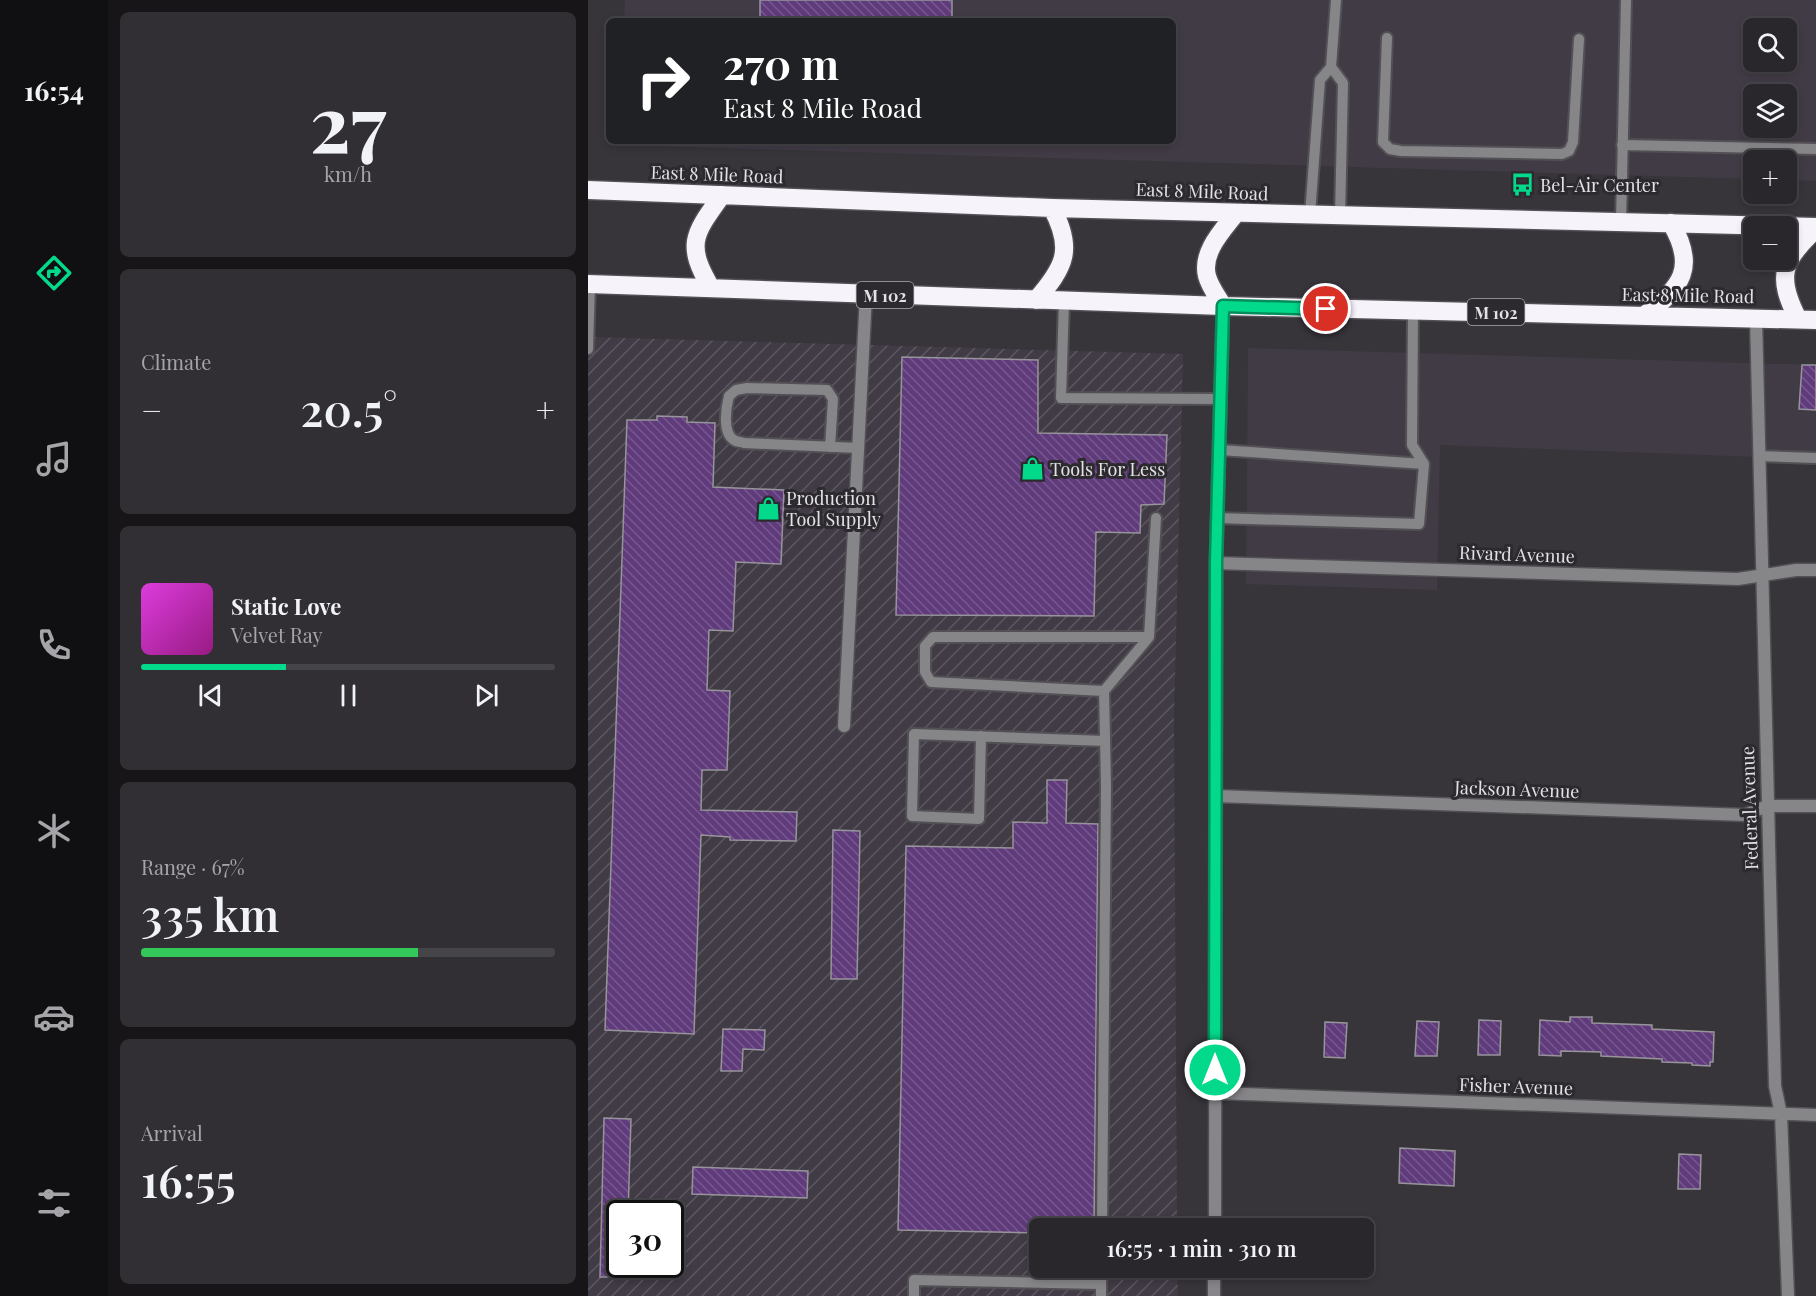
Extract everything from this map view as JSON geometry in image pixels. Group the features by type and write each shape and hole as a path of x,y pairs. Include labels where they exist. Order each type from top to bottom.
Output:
{"highway":[{"name":"East 8 Mile Road","path":"588,190 1052,208 1816,228"},
{"path":"711,288 697,259 696,236 722,195"},
{"path":"1036,300 1050,284 1058,270 1065,247 1060,224 1052,208"},
{"path":"1223,306 1210,282 1206,265 1217,238 1236,213"},
{"path":"1645,315 1667,298 1677,286 1682,274 1685,260 1684,249 1671,223"},
{"path":"1807,319 1787,295 1784,279 1792,254 1816,228"},
{"name":"East 8 Mile Road","path":"589,284 1223,306 1807,319"}],"street":[{"path":"844,726 866,294"},
{"path":"1215,1218 1216,563 1223,306"},
{"name":"Federal Avenue","path":"1756,318 1775,1086 1781,1114 1788,1296"},
{"name":"Rivard Avenue","path":"1216,563 1738,579 1761,573 1816,570"},
{"name":"Jackson Avenue","path":"1216,796 1745,815 1767,806 1816,806"},
{"name":"Fisher Avenue","path":"1215,1093 1816,1115"},
{"path":"1214,1278 1214,1296"}],"lane":[{"path":"1310,215 1320,81 1331,67 1336,0"},
{"path":"1621,222 1626,0"},
{"path":"1387,38 1383,142 1390,149 1562,154 1569,151 1573,142 1579,39"},
{"path":"1331,67 1343,83 1340,216"},
{"path":"1622,145 1816,149"},
{"path":"588,350 589,284"},
{"path":"1064,301 1061,398 1220,399"},
{"path":"1217,519 1419,524 1424,464 1412,445 1413,310"},
{"path":"830,447 833,399 827,390 747,388 736,390 729,396 726,423 729,434 734,440 744,442 830,447 858,448"},
{"path":"1220,450 1424,464"},
{"path":"1759,456 1816,458"},
{"path":"1102,1218 1104,691 1149,637 1155,518"},
{"path":"1104,691 931,682 925,672 925,646 933,637 1149,637"},
{"path":"981,736 979,819 912,816 914,734 981,736 1105,741"},
{"path":"1101,1278 1101,1296"},
{"path":"914,1296 914,1280 1101,1284"}],"shaded area":[{"path":"625,0 1816,0 1816,181 1797,180 1797,150 1743,150 1743,179 620,145 1176,144 1176,18 624,18"},
{"path":"588,337 1183,354 1174,718 1177,1218 1029,1218 1029,1278 1177,1278 1178,1296 588,1296"},
{"path":"1248,348 1816,365 1816,459 1440,445 1437,590 1246,584"}],"building":[{"path":"760,0 952,0 952,18 760,18"},
{"name":"Tools For Less","path":"902,357 1038,360 1038,433 1167,435 1164,504 1141,505 1140,533 1096,532 1094,616 896,615"},
{"path":"1802,365 1816,365 1816,410 1799,409"},
{"path":"657,416 687,417 687,422 715,423 713,487 784,490 781,564 736,562 733,631 709,630 707,690 730,691 727,770 702,770 701,810 797,812 796,841 730,840 730,837 701,835 694,1034 605,1030 627,420 657,420"},
{"path":"1047,780 1067,780 1066,823 1098,824 1094,1218 1029,1218 1029,1233 898,1230 906,846 1013,848 1013,822 1047,823"},
{"path":"833,830 860,831 857,979 831,979"},
{"path":"1570,1017 1592,1017 1592,1023 1652,1025 1652,1029 1714,1032 1713,1062 1710,1062 1710,1066 1692,1065 1692,1063 1662,1062 1662,1059 1601,1056 1601,1052 1561,1051 1561,1056 1539,1055 1540,1020 1570,1022"},
{"path":"1479,1020 1501,1021 1500,1055 1478,1055"},
{"path":"1417,1021 1439,1022 1437,1056 1415,1056"},
{"path":"1325,1022 1347,1023 1345,1058 1324,1057"},
{"path":"723,1029 765,1030 764,1050 743,1049 742,1071 721,1071"},
{"path":"604,1118 631,1119 628,1200 606,1200 606,1277 600,1277"},
{"path":"1400,1148 1455,1151 1454,1186 1399,1183"},
{"path":"1679,1154 1701,1155 1700,1189 1678,1189"},
{"path":"693,1167 808,1171 807,1198 692,1194"}],"place":[{"name":"Bel-Air Center","path":"1522,185"},
{"name":"Tools For Less","path":"1032,469"},
{"name":"Production Tool Supply","path":"768,508"}],"route":[{"path":"1215,1070 1216,563 1223,306 1326,309"}]}
